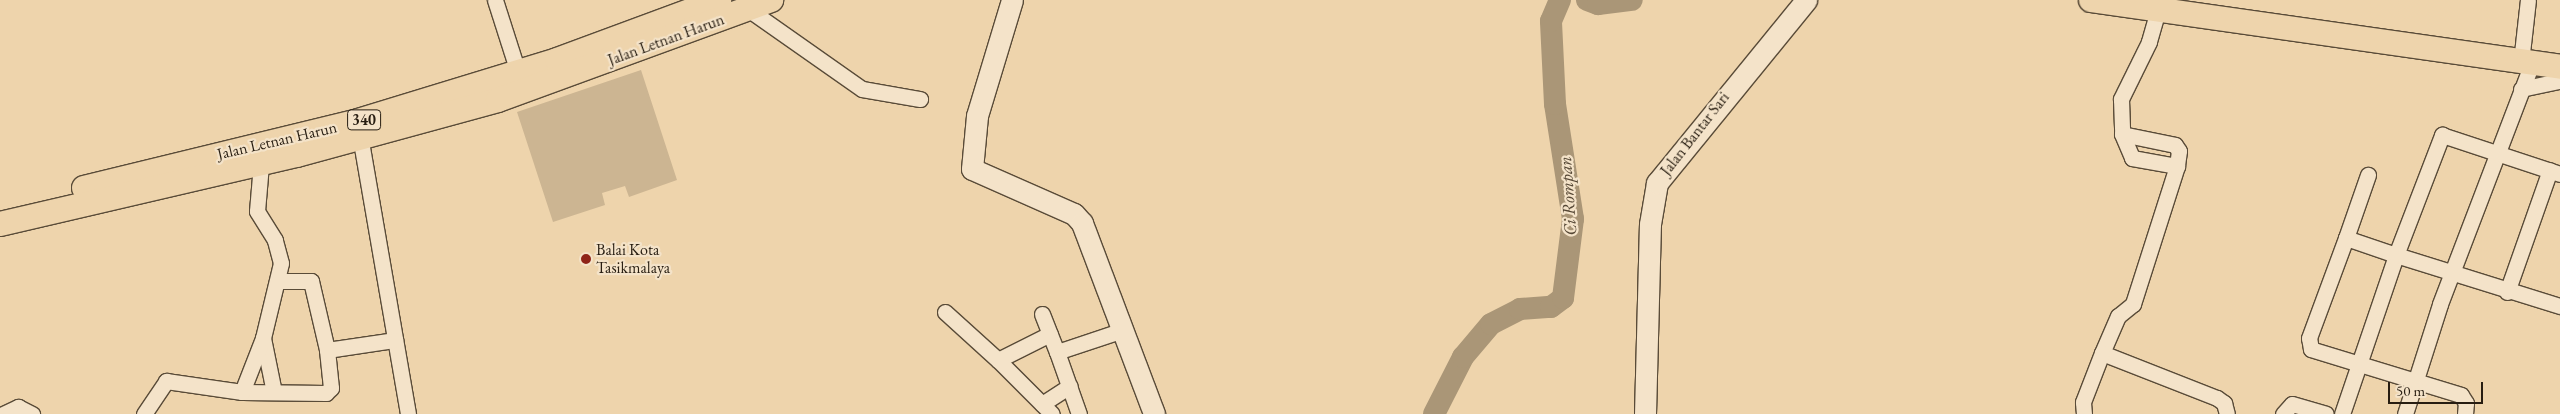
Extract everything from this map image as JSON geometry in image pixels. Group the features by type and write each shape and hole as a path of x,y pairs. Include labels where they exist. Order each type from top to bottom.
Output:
{"main road":[{"name":"Jalan Letnan Harun","path":"0,209 498,100 639,41 719,0"},
{"name":"Jalan Letnan Harun","path":"359,130 518,72 639,41 748,9 770,0"},
{"path":"2091,0 2560,67"},
{"path":"0,224 261,164 359,130"}],"street":[{"path":"495,0 518,72"},
{"path":"1012,0 977,116 972,169 1078,218 1154,414"},
{"name":"Jalan Bantar Sari","path":"1645,414 1650,224 1657,183 1806,0"},
{"path":"2405,414 2413,383 2521,89 2526,63 2528,0"},
{"path":"748,9 862,89 920,99"},
{"path":"2158,10 2149,42 2121,99 2122,134 2132,158 2177,166"},
{"path":"2521,89 2560,81"},
{"path":"359,130 408,414"},
{"path":"2084,414 2083,402 2118,316 2133,304 2177,166 2179,151 2175,145 2122,134"},
{"path":"2342,414 2396,255 2442,135 2498,151 2555,172 2507,292"},
{"path":"242,392 263,338 279,281 278,248 257,211 261,164"},
{"path":"2368,175 2308,344 2318,353 2413,383 2461,395 2466,403 2465,414"},
{"path":"2346,238 2507,292 2560,306"},
{"path":"144,414 166,381 242,392 329,391 327,350 311,281 279,281"},
{"path":"945,312 998,360 1047,409 1070,386"},
{"path":"1042,314 1079,414"},
{"path":"1057,352 1123,330"},
{"path":"998,360 1050,334"},
{"path":"263,338 274,392"},
{"path":"327,350 395,340"},
{"path":"2102,353 2217,398 2224,403 2227,414"},
{"path":"2283,414 2292,404 2326,414"},
{"path":"4,414 18,407 32,414"}],"shaded area":[{"path":"641,70 677,180 629,197 625,186 602,193 605,205 553,222 517,112"}],"waterway":[{"name":"Ci Rompan","path":"1434,414 1463,357 1491,324 1520,309 1551,307 1563,298 1573,219 1555,104 1551,21 1560,0"},
{"name":"Ci Rompan","path":"1587,0 1598,4 1632,0"}],"place":[{"name":"Balai Kota Tasikmalaya","path":"586,259"}]}
